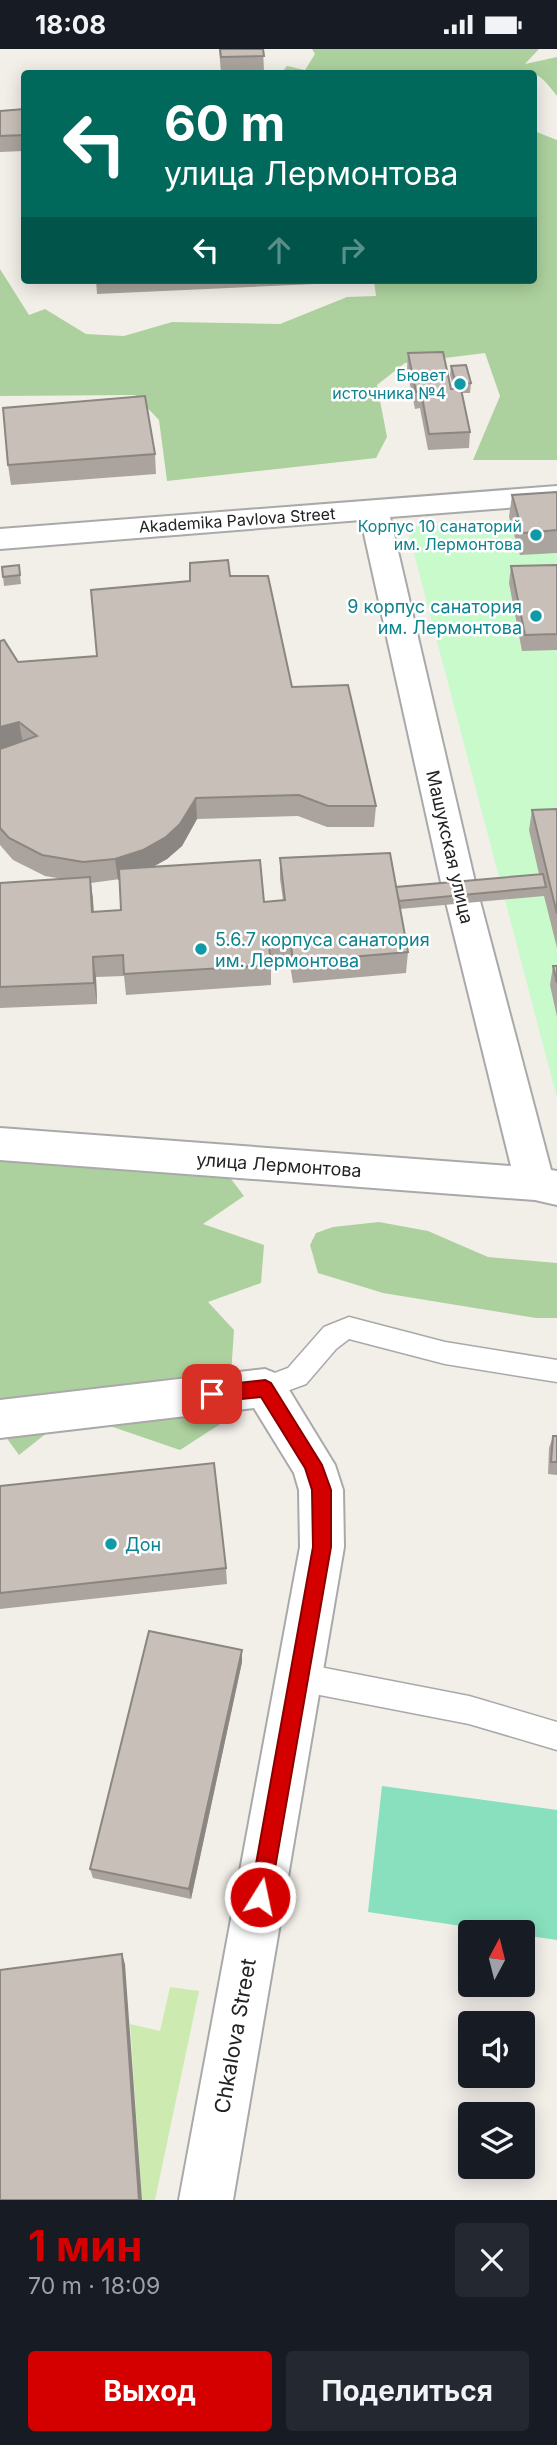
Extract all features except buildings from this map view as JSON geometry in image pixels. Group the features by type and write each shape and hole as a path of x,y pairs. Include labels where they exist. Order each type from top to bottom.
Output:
{"street":[{"name":"Akademika Pavlova Street","path":"0,539 557,495"},
{"name":"Машукская улица","path":"373,509 458,882 546,1186"},
{"name":"улица Лермонтова","path":"0,1144 546,1186"},
{"path":"0,1419 265,1388"},
{"name":"Chkalova Street","path":"206,2200 322,1547 321,1490 313,1465 265,1388"}],"lane":[{"path":"265,1388 295,1377 307,1367 331,1336 340,1329 349,1328 445,1353 557,1371"},
{"path":"299,1677 469,1710 557,1736"}],"green space":[{"path":"312,49 539,49 525,64 557,57 557,96 537,75 537,70 305,70 315,54"},
{"path":"287,66 305,70 284,70"},
{"path":"537,132 557,140 557,460 473,460 500,396 485,353 405,363 377,385 387,437 376,458 167,481 159,420 135,395 0,396 0,269 29,315 45,309 86,334 124,336 172,322 280,324 347,297 376,296 374,284 537,284"},
{"path":"557,517 557,1098 407,527"},
{"path":"0,1150 228,1175 244,1196 203,1224 264,1245 261,1283 208,1302 234,1330 228,1419 180,1450 72,1413 19,1455 0,1429"},
{"path":"379,1222 428,1231 488,1257 557,1263 557,1318 536,1318 383,1293 318,1273 310,1245 316,1233 333,1227"},
{"path":"382,1786 557,1810 557,1940 536,1937 536,1920 458,1920 458,1926 368,1912"},
{"path":"170,1987 199,1991 155,2200 142,2200 130,2024 160,2031"}],"place":[{"name":"Бювет источника №4","path":"460,384"},
{"name":"Корпус 10 санаторий им. Лермонтова","path":"536,535"},
{"name":"9 корпус санатория им. Лермонтова","path":"536,616"},
{"name":"5.6.7 корпуса санатория им. Лермонтова","path":"201,949"},
{"name":"Дон","path":"111,1544"}],"route":[{"path":"212,1394 265,1388 313,1465 321,1490 322,1547 260,1897"}]}
